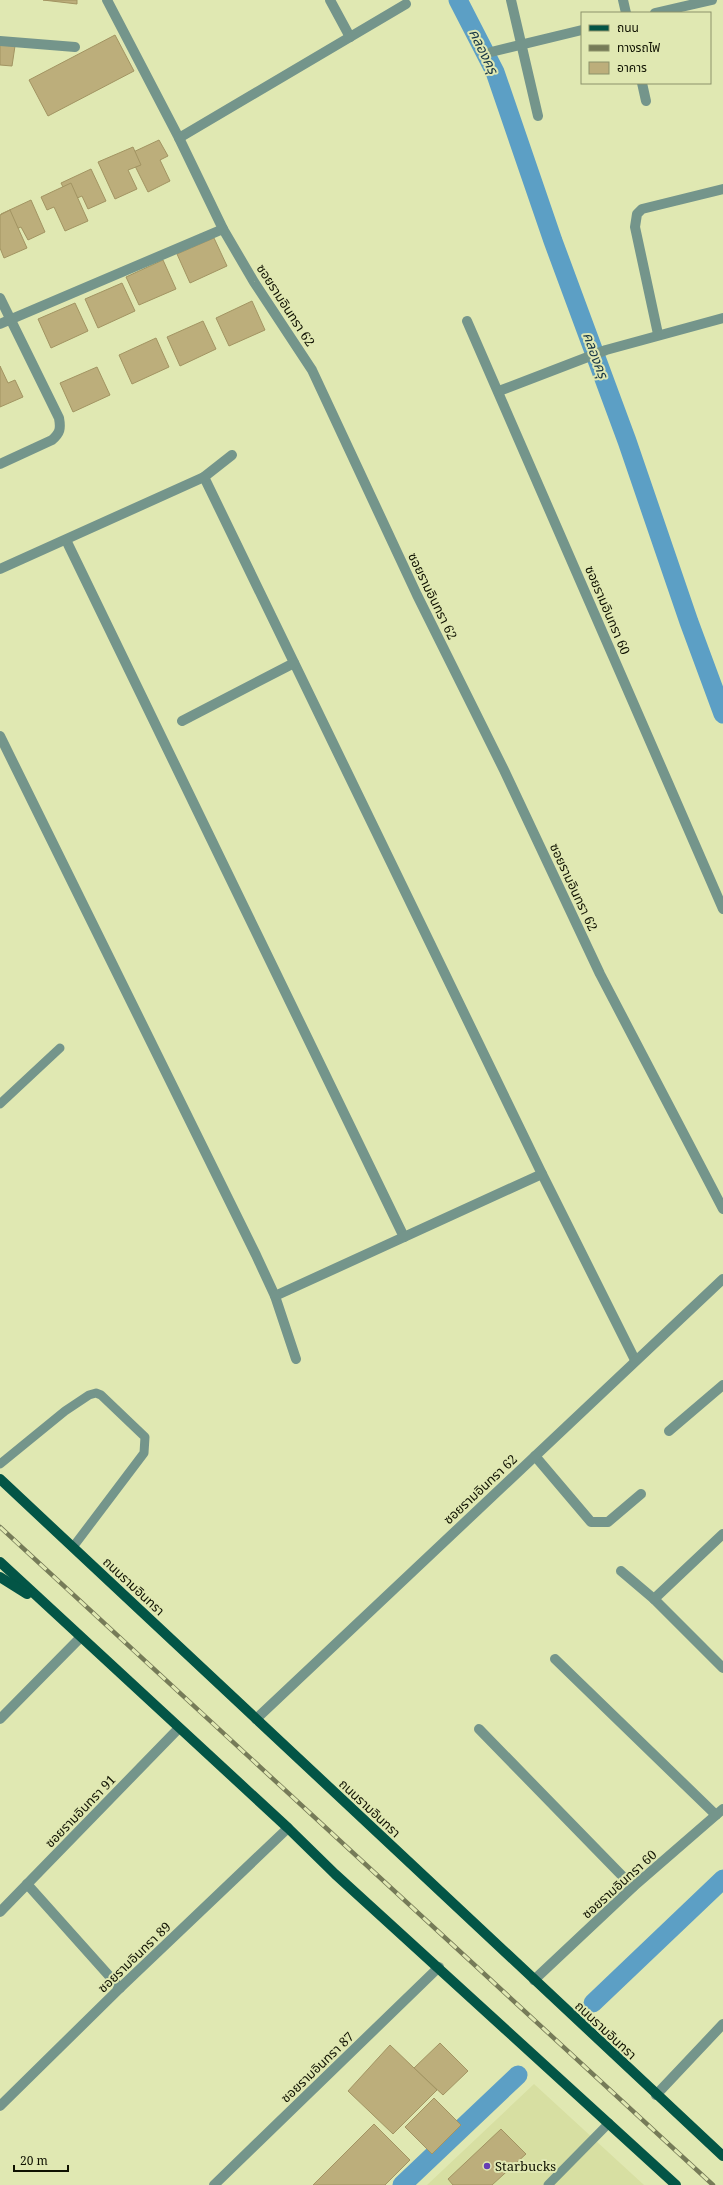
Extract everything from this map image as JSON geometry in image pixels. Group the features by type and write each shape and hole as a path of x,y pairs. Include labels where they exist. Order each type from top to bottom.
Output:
{"main road":[{"name":"ถนนรามอินทรา","path":"0,1479 656,2095 723,2156"},
{"path":"0,1562 80,1638 288,1828 335,1874 439,1967 676,2185"},
{"path":"0,1577 49,1608"}],"street":[{"name":"ซอยรามอินทรา 62","path":"107,0 179,138 223,229 254,282 296,344 315,376 418,595 504,770 600,974 723,1209"},
{"path":"330,0 350,37"},
{"path":"511,0 520,45 538,116"},
{"path":"623,0 626,12"},
{"path":"659,12 712,0"},
{"path":"179,138 406,4"},
{"path":"491,52 581,30"},
{"path":"0,41 75,47"},
{"path":"642,84 646,101"},
{"path":"658,334 635,227 637,214 642,209 723,189"},
{"path":"0,324 223,229"},
{"path":"0,298 59,418 61,428 57,436 52,440 0,464"},
{"path":"499,391 606,350 658,334 723,318"},
{"name":"ซอยรามอินทรา 60","path":"467,321 499,391 723,909"},
{"path":"0,569 204,477 232,455"},
{"path":"204,477 542,1174 635,1360"},
{"path":"66,540 220,853 404,1237"},
{"path":"182,722 294,663"},
{"path":"0,736 275,1296 296,1359"},
{"path":"275,1296 542,1174"},
{"name":"ซอยรามอินทรา 62","path":"256,1719 635,1360 723,1279"},
{"path":"669,1431 723,1385"},
{"path":"535,1456 591,1522 608,1522 641,1494"},
{"path":"654,1599 723,1534"},
{"path":"621,1571 654,1599 722,1667"},
{"path":"0,1719 80,1638"},
{"path":"555,1659 719,1812"},
{"name":"ซอยรามอินทรา 91","path":"0,1912 179,1728"},
{"path":"479,1729 633,1887"},
{"name":"ซอยรามอินทรา 60","path":"534,1980 633,1887 719,1812"},
{"name":"ซอยรามอินทรา 89","path":"0,2106 120,1988 288,1828"},
{"path":"27,1884 120,1988"},
{"name":"ซอยรามอินทรา 87","path":"214,2185 439,1967"},
{"path":"656,2095 723,2024"}],"lane":[{"path":"0,1104 60,1048"},
{"path":"0,1464 66,1411 89,1395 96,1393 101,1395 145,1437 146,1442 144,1453 73,1547"},
{"path":"548,2185 609,2123"}],"shaded area":[{"path":"534,2084 644,2185 427,2185"}],"building":[{"path":"43,0 77,0 77,4"},
{"path":"115,35 134,71 48,116 29,80"},
{"path":"0,45 15,46 12,66 0,65"},
{"path":"159,140 168,156 160,160 170,181 148,192 129,154"},
{"path":"133,147 141,165 128,170 137,189 115,199 98,162"},
{"path":"91,169 106,201 88,209 82,196 70,201 61,183"},
{"path":"71,183 88,221 65,231 54,207 47,210 41,197"},
{"path":"31,200 45,232 28,240 21,227 9,232 1,214"},
{"path":"10,210 27,248 4,258 0,248 0,215"},
{"path":"214,238 227,266 190,283 177,254"},
{"path":"163,260 176,289 139,305 126,277"},
{"path":"122,283 135,311 98,328 85,299"},
{"path":"252,301 265,330 229,346 216,318"},
{"path":"75,303 88,331 51,348 38,319"},
{"path":"203,321 216,349 180,366 167,337"},
{"path":"156,338 169,367 132,384 119,355"},
{"path":"0,366 8,383 15,380 23,397 0,407"},
{"path":"97,367 110,395 73,412 60,383"},
{"path":"440,2043 468,2071 443,2095 414,2068"},
{"path":"390,2045 437,2090 393,2134 348,2091"},
{"path":"434,2098 461,2125 432,2154 405,2127"},
{"path":"374,2124 410,2160 385,2185 313,2185"},
{"name":"Starbucks","path":"501,2129 526,2154 492,2185 453,2185 448,2179"}],"waterway":[{"name":"คลองครุ","path":"458,0 495,72 553,241 627,441 689,622 723,714"},
{"path":"593,2003 723,1879"},
{"path":"402,2185 518,2075"}],"railway":[{"path":"0,1527 713,2185"}],"place":[{"name":"Starbucks","path":"487,2166"}]}
